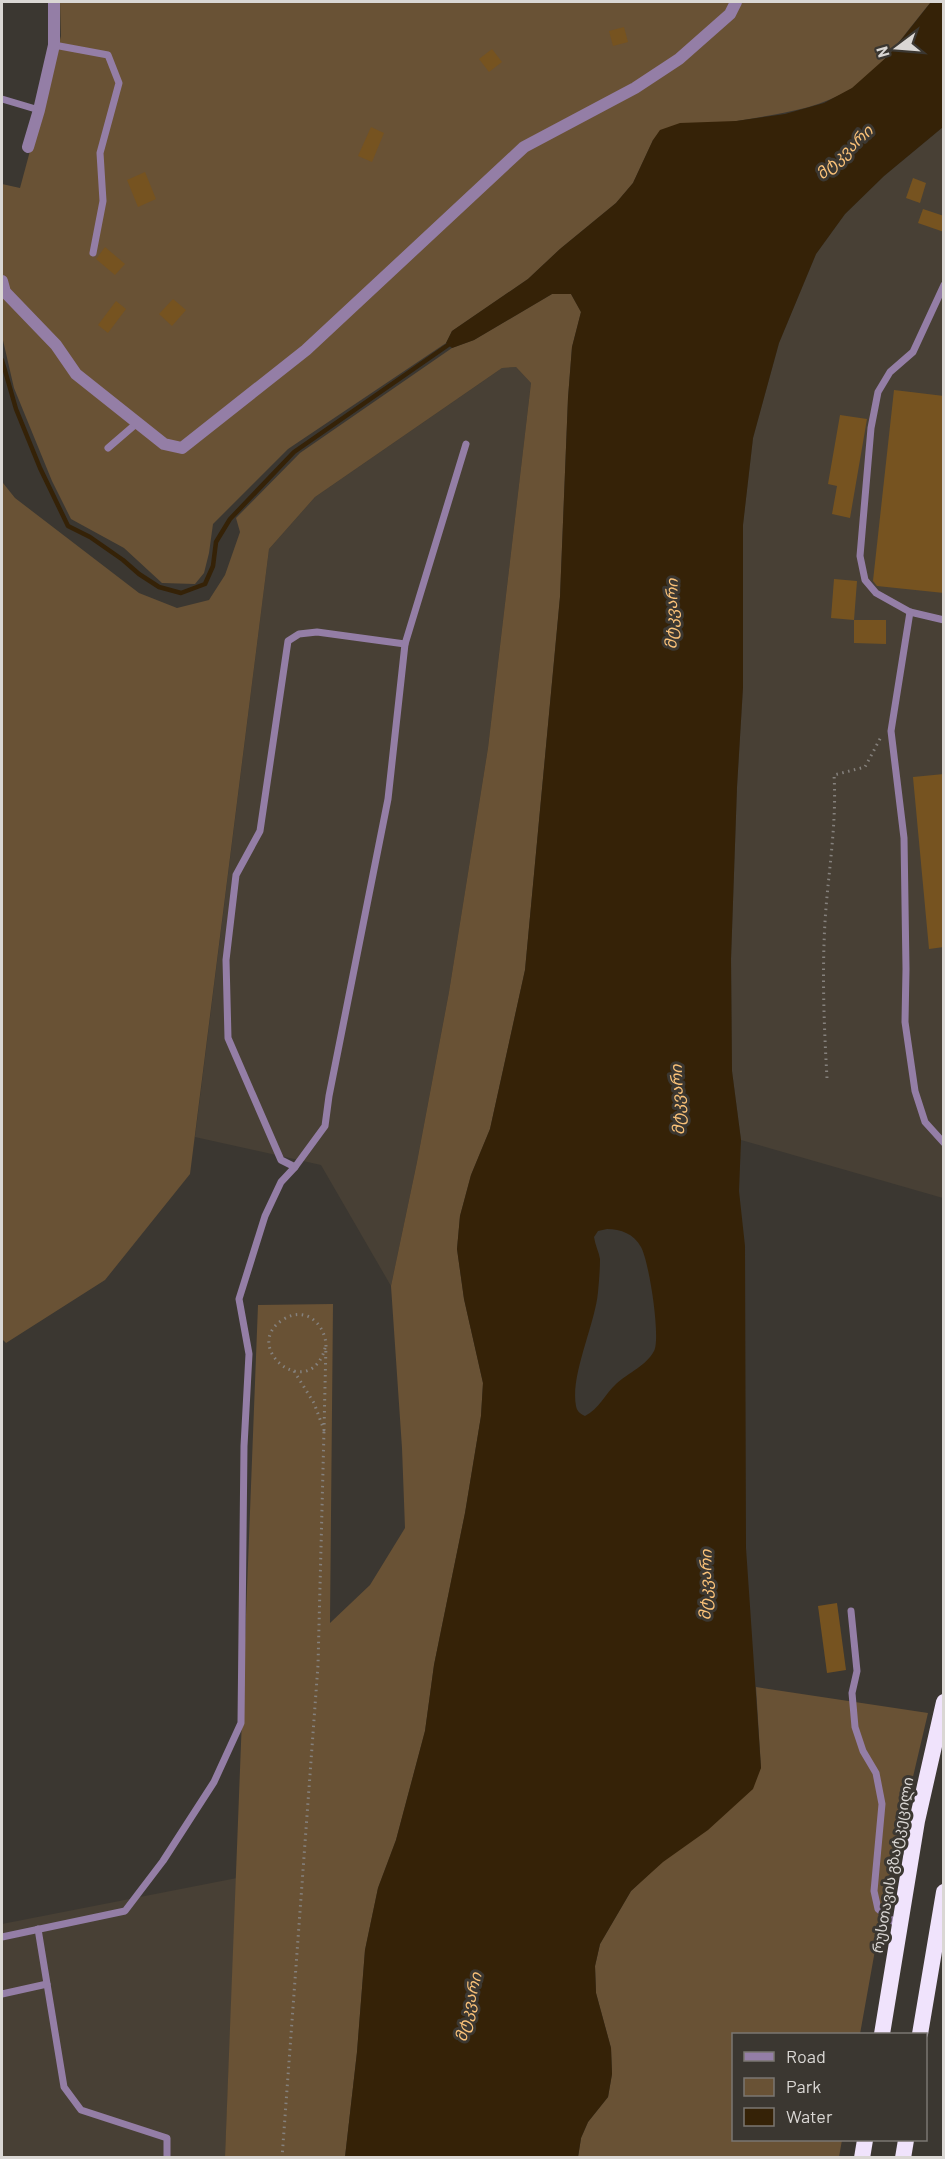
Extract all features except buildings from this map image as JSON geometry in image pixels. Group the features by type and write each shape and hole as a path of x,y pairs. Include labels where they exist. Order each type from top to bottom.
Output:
{"highway":[{"name":"რუსთავის გზატკეცილი","path":"882,2033 917,1821 944,1702"},
{"path":"920,2033 944,1892"},
{"path":"862,2157 865,2141"},
{"path":"903,2157 906,2141"}],"street":[{"path":"28,147 54,45 54,2"},
{"path":"2,281 5,292 56,345 76,374 164,444 182,448 306,350 524,147 635,88 679,58 730,14 736,2"}],"lane":[{"path":"54,45 108,55 118,82 100,153 103,201 93,254"},
{"path":"2,99 39,110"},
{"path":"943,289 913,352 890,372 878,392 871,428 860,556 866,580 876,593 910,612 944,620"},
{"path":"108,448 137,423"},
{"path":"2,1937 125,1911 163,1861 214,1782 241,1723 244,1446 249,1354 239,1299 265,1216 281,1182 325,1126 388,799 405,644 466,444"},
{"path":"910,612 891,731 904,838 905,1022 915,1091 925,1122 944,1143"},
{"path":"295,1167 281,1160 228,1038 226,960 236,875 261,831 288,641 299,634 317,633 405,644"},
{"path":"851,1611 857,1671 852,1693 855,1727 863,1751 876,1773 882,1804 874,1891 878,1909 899,1926"},
{"path":"38,1929 64,2087 81,2110 167,2138 166,2157"},
{"path":"2,1994 47,1984"}],"path":[{"path":"827,1078 822,1002 825,922 836,807 834,775 865,767 875,744 884,732 891,731"},
{"path":"282,2157 318,1665 326,1344 325,1335 321,1327 306,1316 288,1316 274,1328 269,1346 278,1363 294,1371 303,1371 320,1362 326,1344"},
{"path":"294,1371 314,1403 324,1430"}],"shaded area":[{"path":"943,127 943,1198 741,1140 732,1071 731,959 743,687 743,524 753,438 779,343 816,254 845,214 884,176"},
{"path":"516,367 531,383 488,748 449,992 391,1286 321,1165 195,1137 269,549 315,497 502,368"},
{"path":"237,1878 225,2157 2,2158 2,1924"}],"green space":[{"path":"60,2 931,2 874,70 851,89 838,96 810,107 653,140 633,183 616,203 528,279 452,331 446,343 288,449 213,524 204,573 195,584 162,583 124,548 71,519 52,481 14,388 2,336 2,184 20,188 61,36"},
{"path":"552,294 571,294 581,312 572,347 560,597 525,970 490,1129 471,1175 460,1216 457,1249 464,1299 483,1383 481,1416 465,1513 434,1665 425,1731 396,1840 378,1888 365,1950 357,2052 345,2157 225,2157 258,1305 333,1304 330,1623 370,1585 405,1528 391,1286 449,992 488,748 531,383 516,367 502,368 315,497 269,549 190,1174 105,1280 6,1343 2,1339 2,475 3,483 15,498 139,593 177,608 209,600 225,575 240,532 236,518 300,453 452,348 474,340"},
{"path":"756,1687 928,1713 884,1900 860,2033 732,2033 732,2141 842,2141 839,2157 578,2158 581,2138 588,2122 608,2097 612,2074 611,2048 596,1993 595,1966 600,1944 631,1891 761,1768"}],"water":[{"name":"მტკვარი","path":"931,2 943,2 943,127 884,176 845,214 816,254 779,343 753,438 743,525 743,687 731,959 732,1071 741,1140 739,1191 745,1246 746,1548 761,1768 753,1789 708,1830 663,1862 631,1891 600,1944 595,1966 596,1993 611,2048 612,2074 608,2097 588,2122 581,2138 578,2157 345,2157 357,2052 365,1950 378,1888 396,1840 425,1731 434,1665 465,1513 481,1416 483,1383 464,1299 457,1249 460,1216 471,1175 490,1129 525,970 560,597 572,347 581,312 571,294 552,294 474,340 452,348 446,343 452,331 528,279 616,203 633,183 660,130 680,123 736,121 785,114 824,103 852,88 889,55","holes":["612,1229 631,1236 641,1247 653,1299 656,1343 647,1361 616,1384 585,1416 577,1410 575,1394 576,1380 598,1292 600,1259 594,1237 598,1231"]}],"waterway":[{"path":"2,360 16,409 40,468 68,526 90,537 159,587 181,593 205,584 213,566 216,542 230,519 294,452 451,343"}]}
